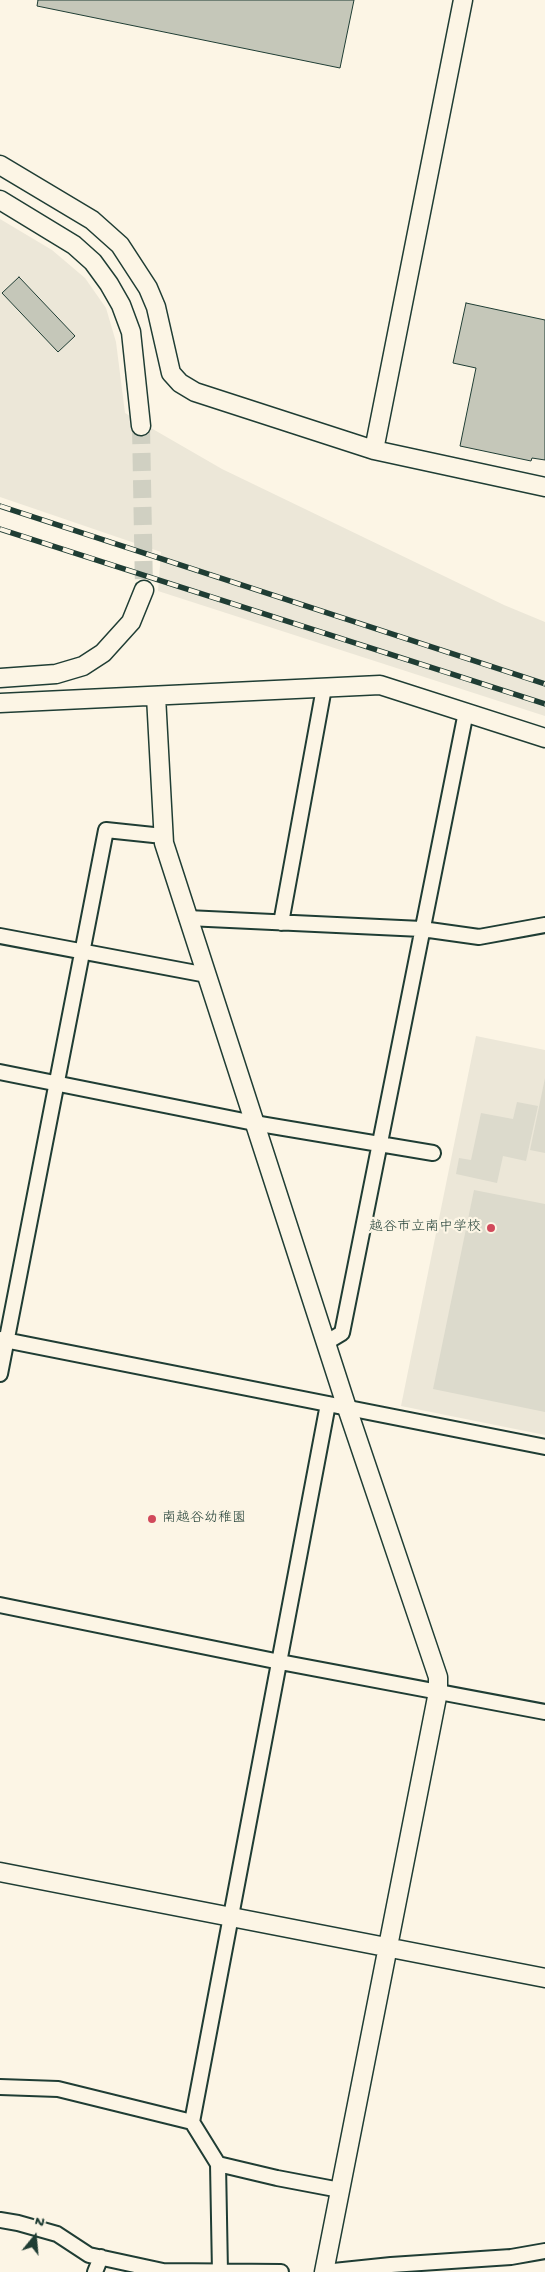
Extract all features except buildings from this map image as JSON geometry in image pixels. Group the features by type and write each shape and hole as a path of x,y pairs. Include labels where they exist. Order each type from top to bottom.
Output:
{"street":[{"path":"374,450 463,0"},
{"path":"0,165 92,220 120,245 148,288 156,307 171,373 180,383 195,392 217,401 374,450 545,487"},
{"path":"0,200 74,246 93,262 109,284 131,332 141,426"},
{"path":"0,678 56,674 82,666 103,653 131,622 144,590"},
{"path":"0,703 380,685 545,738"},
{"path":"281,923 324,688"},
{"path":"156,696 164,843 254,1123 328,1342 347,1408 438,1677 438,1692 324,2272 391,2265 510,2257 545,2251"},
{"path":"328,1342 342,1333 378,1145 466,712"},
{"path":"0,1374 3,1339 106,830 163,836"},
{"path":"187,918 422,929 479,937 545,925"},
{"path":"0,936 207,975"},
{"path":"0,1072 254,1123 433,1153"},
{"path":"3,1339 545,1447"},
{"path":"220,2272 218,2164 192,2122 229,1918 280,1662 328,1404"},
{"path":"0,1605 280,1662 545,1712"},
{"path":"0,1872 388,1949 545,1978"},
{"path":"0,2087 58,2089 192,2122"},
{"path":"218,2164 340,2190"},
{"path":"0,2220 58,2234 89,2255 163,2271 281,2272"},
{"path":"95,2272 101,2257"}],"shaded area":[{"path":"0,219 52,250 85,278 106,308 116,342 125,413 222,469 504,605 545,622 545,716 158,591 161,552 0,497"},
{"name":"越谷市立南中学校","path":"476,1036 545,1050 545,1435 401,1406"},
{"path":"545,1078 545,1153 530,1150"},
{"path":"517,1102 538,1106 526,1161 503,1156 497,1183 456,1174 459,1158 471,1160 481,1113 513,1119"},
{"path":"474,1190 545,1204 545,1412 433,1389"}],"tunnel":[{"path":"141,426 144,590"}],"railway":[{"path":"0,506 545,684"},
{"path":"0,529 545,704"}],"place":[{"name":"越谷市立南中学校","path":"491,1228"},
{"name":"南越谷幼稚園","path":"152,1519"}]}
